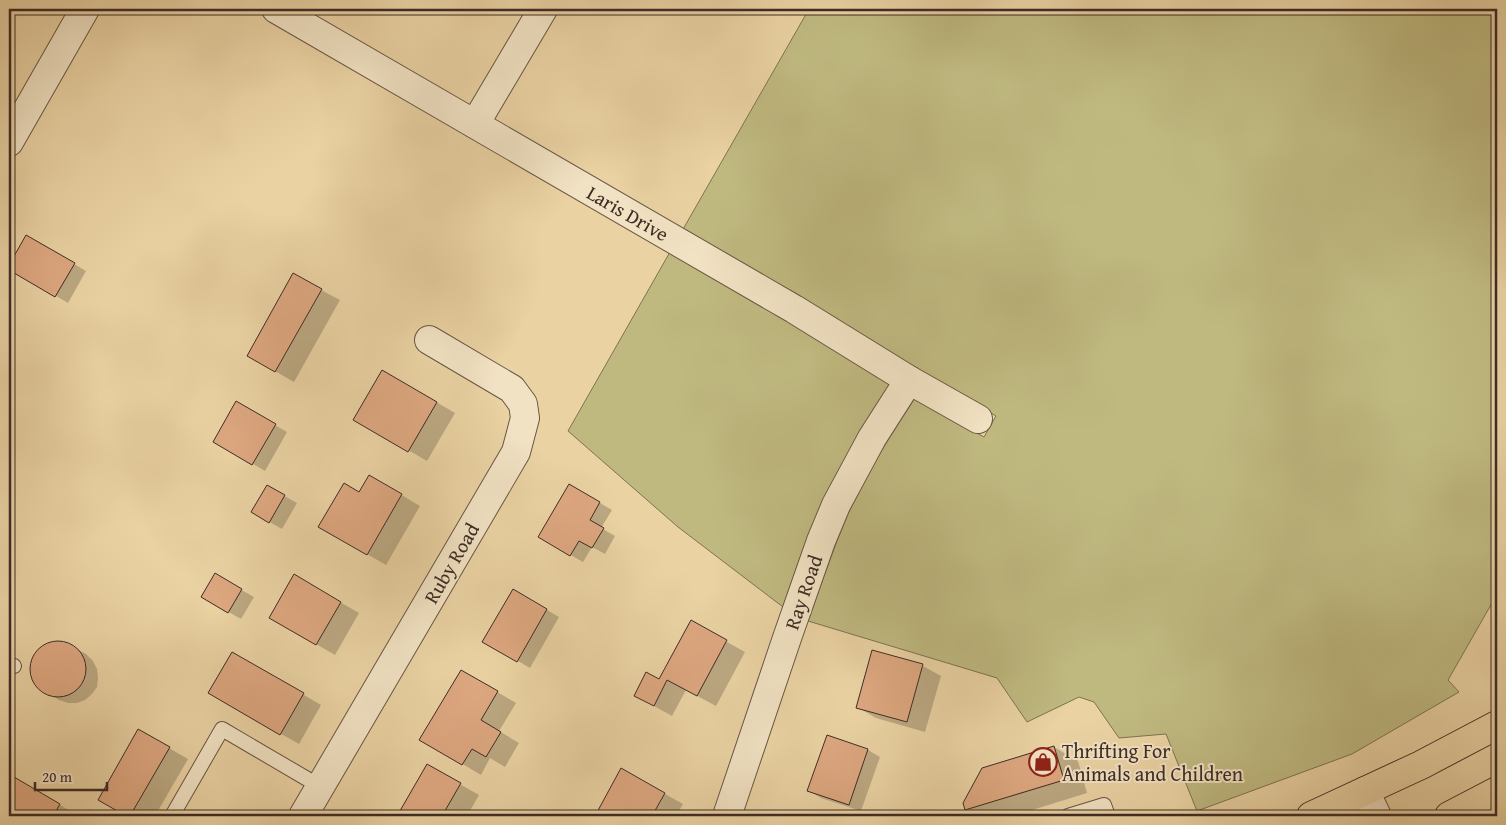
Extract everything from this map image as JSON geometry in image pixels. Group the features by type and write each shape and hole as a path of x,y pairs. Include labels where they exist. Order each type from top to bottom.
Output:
{"highway":[{"path":"1311,816 1421,765 1497,725"},
{"path":"1449,816 1497,791"}],"street":[{"path":"9,142 16,113 85,9"},
{"name":"Laris Drive","path":"276,9 794,309 978,420"},
{"path":"475,124 543,9"},
{"name":"Ruby Road","path":"303,816 516,452 525,418 523,404 512,389 428,340"},
{"name":"Ray Road","path":"727,816 790,630 836,505 872,438 909,380"},
{"path":"1366,791 1377,816"}],"lane":[{"path":"172,816 222,729 321,787"},
{"path":"1068,816 1104,805 1108,816"}],"shaded area":[{"path":"809,9 1497,9 1497,588 1494,593 1496,596 1448,680 1459,692 1352,754 1197,811 1166,734 1119,738 1094,702 1079,697 1027,722 997,678 808,621 837,540 855,499 879,454 915,398 984,437 996,416 682,231"},
{"path":"670,252 788,320 891,383 831,484 807,539 783,607 678,527 568,431"}],"building":[{"path":"26,235 75,263 55,297 9,270 9,265"},
{"path":"293,273 322,289 275,372 247,356"},
{"path":"382,370 437,402 408,452 353,420"},
{"path":"236,401 276,424 252,465 213,442"},
{"path":"369,475 402,494 367,555 318,527 344,483 359,492"},
{"path":"569,484 600,502 590,520 604,528 592,548 579,541 570,556 538,537"},
{"path":"267,485 285,495 269,523 251,512"},
{"path":"215,573 242,589 228,613 201,597"},
{"path":"294,574 341,602 316,645 269,618"},
{"path":"513,589 547,609 517,662 482,642"},
{"path":"691,620 727,640 697,696 667,680 654,706 634,696 646,672 659,679"},
{"path":"58,641 69,643 78,649 84,658 86,669 84,680 78,689 69,695 58,697 47,695 38,689 32,680 30,669 32,658 38,649 47,643"},
{"path":"872,650 923,664 907,722 856,708"},
{"path":"232,652 304,693 280,735 208,693"},
{"path":"461,670 498,691 481,720 501,732 486,757 472,749 462,765 419,740"},
{"path":"138,729 170,747 130,816 126,816 98,800"},
{"path":"827,735 868,749 849,805 807,791"},
{"path":"1054,746 1064,780 965,810 963,803 982,768"},
{"path":"427,764 461,783 442,816 397,816"},
{"path":"621,768 665,793 652,816 595,816"},
{"path":"9,774 60,804 53,816 9,816"},
{"path":"89,810 100,816 85,816"}],"place":[{"name":"Thrifting For Animals and Children","path":"1043,762"}]}
